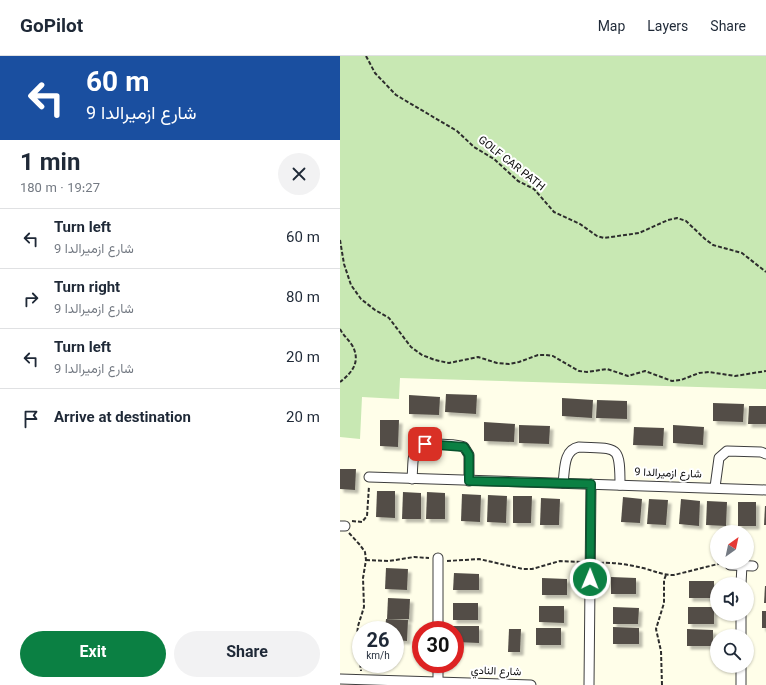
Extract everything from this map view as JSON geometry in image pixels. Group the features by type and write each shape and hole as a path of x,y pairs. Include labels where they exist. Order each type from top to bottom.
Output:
{"street":[{"path":"412,478 414,454 418,447 425,444 464,447 469,455 469,481"},
{"name":"شارع ازميرالدا 9","path":"563,483 567,455 575,448 610,449 616,453 620,460 620,485"},
{"name":"شارع ازميرالدا 9","path":"715,487 719,458 727,450 761,452 766,454"},
{"name":"شارع ازميرالدا 9","path":"369,477 715,487 766,490"},
{"path":"589,685 591,484"},
{"path":"438,558 438,621"},
{"path":"438,673 438,682"},
{"path":"741,673 741,685"},
{"name":"شارع النادي","path":"340,679 531,685"}],"path":[{"name":"GOLF CAR PATH","path":"366,56 375,73 396,95 457,131 474,147 494,159 518,181 534,189 554,212 580,224 597,236 604,238 639,233 668,220 677,218 686,220 705,239 713,244 742,253 766,272"},
{"path":"340,240 344,264 351,285 361,299 375,310 389,318 411,347 422,355 435,360 449,363 478,357 509,364 538,355 546,355 553,356 579,371 587,372 607,369 628,376 645,371 672,382 699,373 709,372 735,376 766,371"},
{"path":"340,330 351,344 356,354 356,365 351,374 340,382"},
{"path":"362,679 357,635 358,626 364,607 363,578 366,560 365,552 343,526 346,519 358,522 365,520 368,516 369,477"},
{"path":"366,560 389,561 414,557 438,558 452,561 479,559 523,569 532,569 560,561 614,563 642,568 666,575 682,574 710,565"},
{"path":"662,685 661,651 656,629 664,603 664,580 666,575"}],"green space":[{"path":"340,56 766,56 766,389 400,378 399,399 362,397 360,439 340,437"}],"building":[{"path":"446,394 477,395 476,414 445,412"},
{"path":"409,395 440,397 439,415 409,414"},
{"path":"562,398 593,400 592,418 562,416"},
{"path":"597,400 627,401 627,419 596,418"},
{"path":"713,403 744,404 743,422 713,421"},
{"path":"749,406 766,406 766,424 748,424"},
{"path":"380,420 399,420 398,447 380,446"},
{"path":"484,422 515,424 514,442 484,441"},
{"path":"519,425 550,426 549,444 519,443"},
{"path":"673,425 704,427 703,445 673,443"},
{"path":"634,427 664,428 663,446 633,445"},
{"path":"340,469 356,469 355,490 340,489"},
{"path":"377,491 395,491 395,518 376,517"},
{"path":"403,492 421,493 421,519 402,519"},
{"path":"427,492 445,493 445,519 426,519"},
{"path":"462,494 481,495 480,522 461,521"},
{"path":"488,495 507,496 506,523 487,522"},
{"path":"513,496 532,496 531,523 513,523"},
{"path":"623,497 642,499 640,523 621,522"},
{"path":"541,498 560,499 559,525 540,525"},
{"path":"649,499 668,500 666,525 647,524"},
{"path":"681,499 700,501 699,526 679,524"},
{"path":"707,501 727,502 726,525 706,525"},
{"path":"738,502 756,502 756,526 738,525"},
{"path":"765,506 766,525 764,525"},
{"path":"386,568 408,569 407,590 385,589"},
{"path":"454,573 479,574 479,590 453,590"},
{"path":"611,577 636,578 636,594 611,594"},
{"path":"542,578 567,579 567,595 542,595"},
{"path":"689,581 710,581 710,598 689,598"},
{"path":"765,586 766,603 764,603"},
{"path":"388,598 410,599 409,619 387,619"},
{"path":"453,603 478,603 478,620 453,620"},
{"path":"539,606 564,606 564,623 539,622"},
{"path":"613,607 639,608 638,624 613,624"},
{"path":"688,607 710,607 710,621 714,621 714,624 688,624"},
{"path":"762,611 766,611 766,628 762,628"},
{"path":"386,619 408,620 407,641 404,641 404,621 386,621"},
{"path":"464,626 479,626 479,643 464,642"},
{"path":"613,627 639,628 639,644 613,644"},
{"path":"536,628 561,628 561,645 536,645"},
{"path":"509,629 521,629 520,652 508,652"},
{"path":"687,629 710,630 710,646 687,646"}],"route":[{"path":"425,444 461,445 464,447 469,455 469,481 591,484 590,579"}]}
